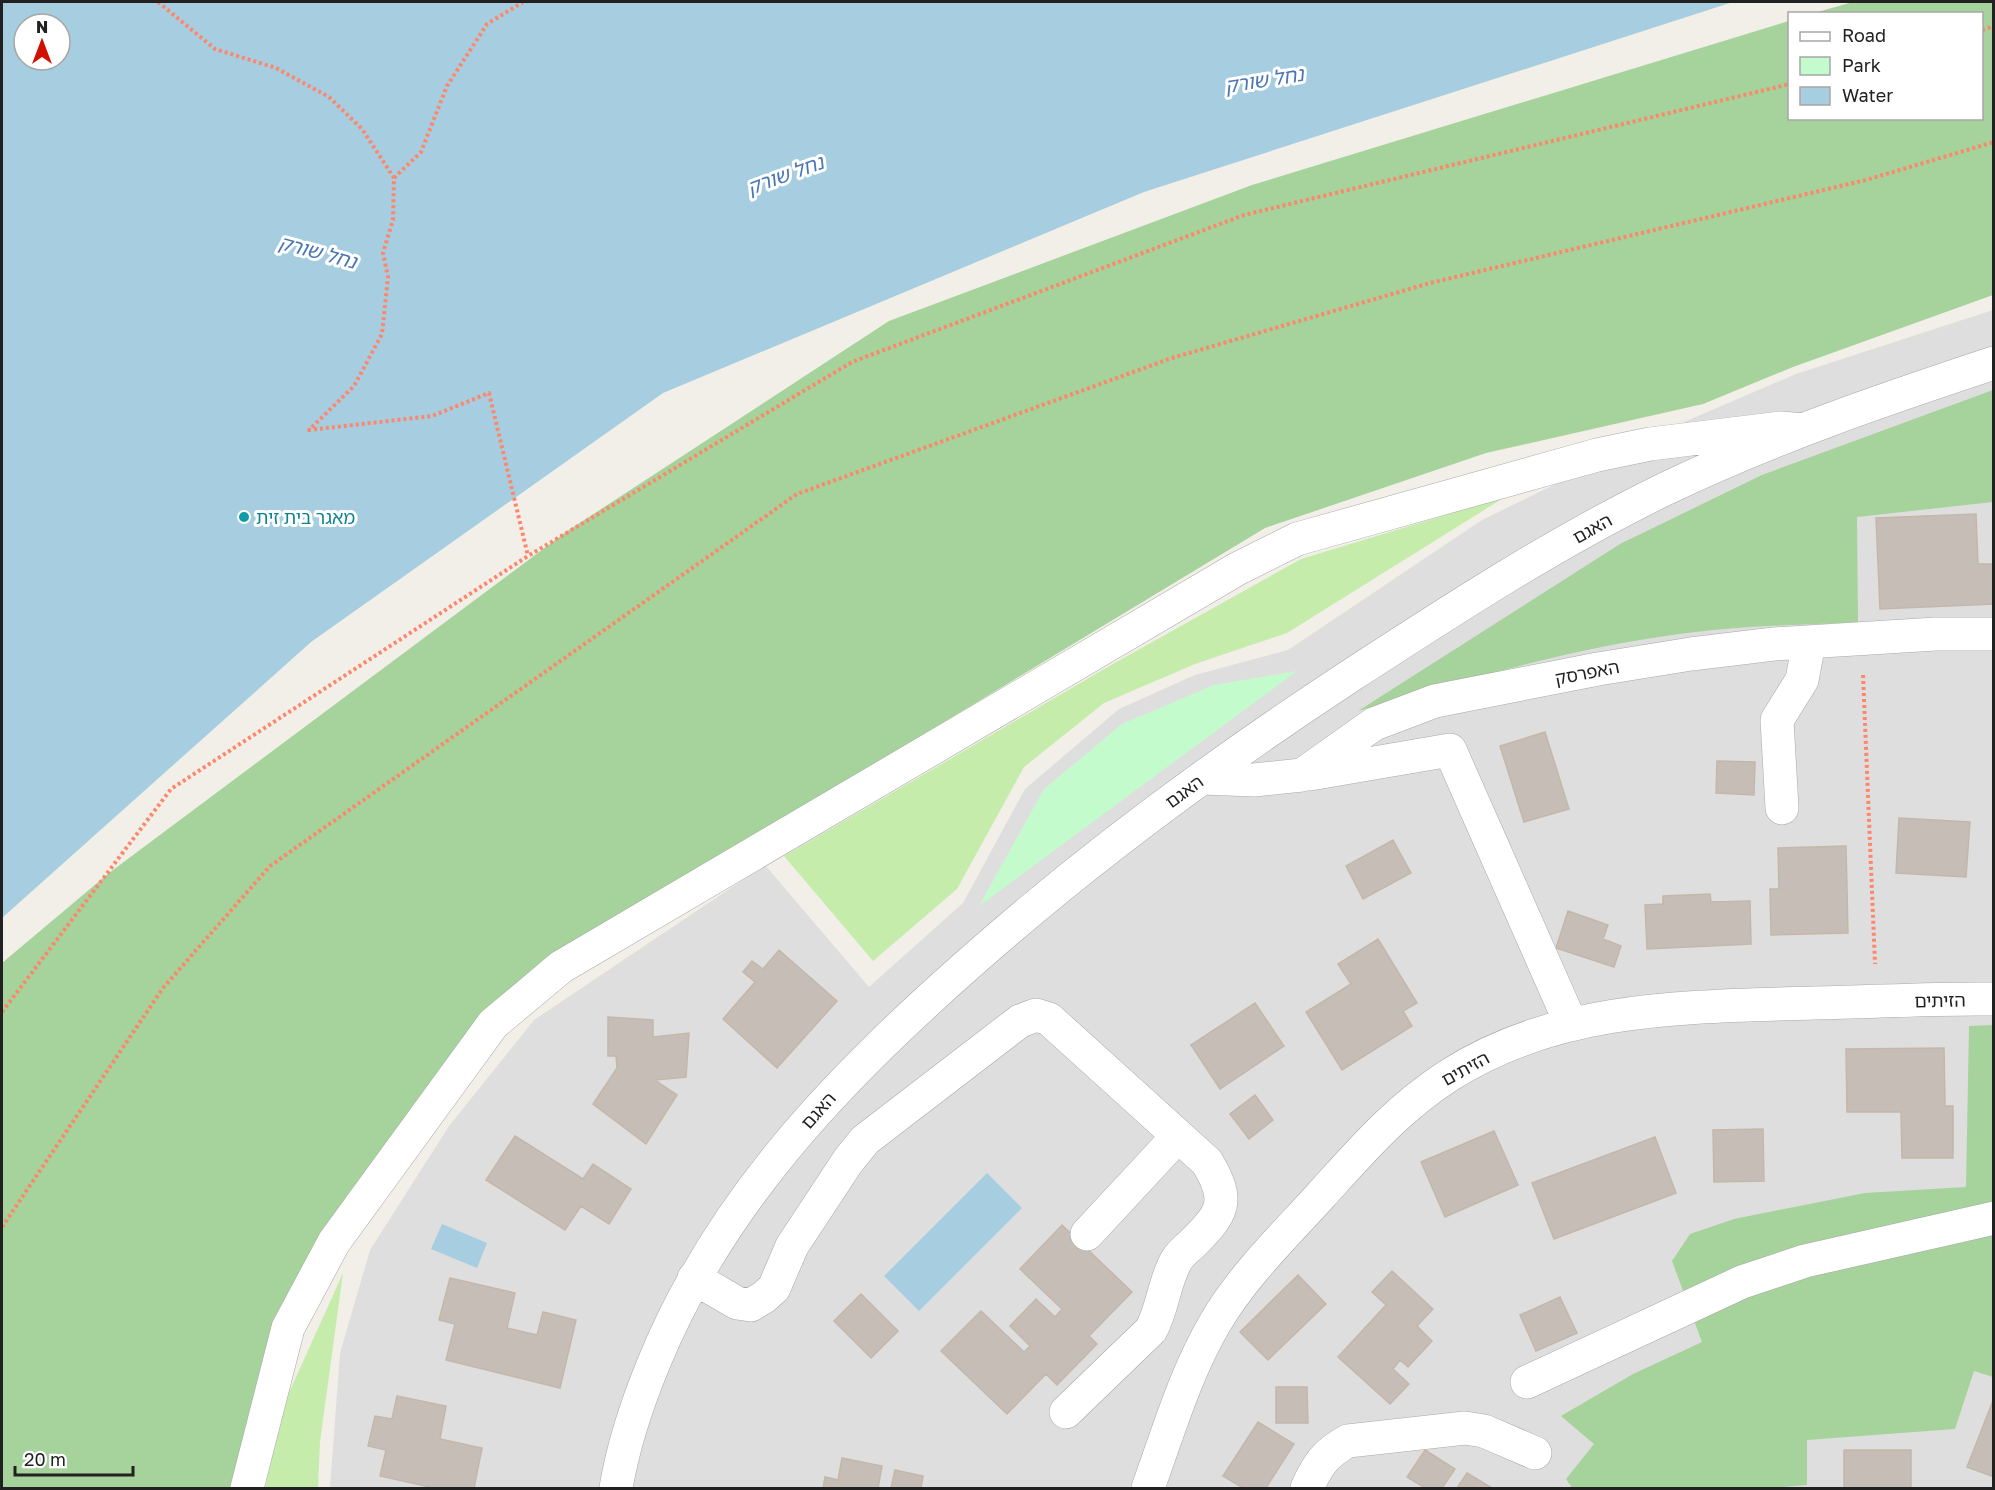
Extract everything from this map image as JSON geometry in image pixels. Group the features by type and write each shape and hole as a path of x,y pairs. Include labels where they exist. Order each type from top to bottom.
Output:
{"street":[{"name":"האגם","path":"616,1488 639,1400 669,1325 709,1251 758,1179 819,1106 891,1033 1025,914 1115,842 1202,778 1391,649 1569,540 1666,488 1803,430 1994,363"},
{"path":"247,1488 288,1328 334,1242 493,1024 561,967 1237,569 1297,539 1597,455 1650,444 1769,430 1803,430"},
{"name":"האפרסק","path":"1202,778 1254,780 1302,775 1374,724 1435,701 1691,654 1809,642 1994,634"},
{"path":"1782,808 1777,720 1802,680 1809,642"},
{"path":"1302,775 1450,750 1571,1024"},
{"name":"הזיתים","path":"1148,1488 1187,1379 1218,1318 1246,1278 1391,1118 1450,1075 1514,1043 1571,1024 1666,1008 1994,999"},
{"path":"694,1278 737,1303 751,1305 764,1298 774,1288 792,1246 848,1161 865,1140 1020,1021 1036,1015 1049,1018 1207,1162 1222,1192 1222,1205 1215,1221 1177,1258 1171,1271 1160,1313 1151,1330 1066,1412"},
{"path":"1087,1234 1179,1136"},
{"path":"1527,1382 1742,1282 1805,1261 1994,1218"},
{"path":"1307,1488 1319,1463 1332,1450 1348,1441 1465,1428 1484,1431 1535,1453"}],"path":[{"path":"158,2 215,49 276,68 329,97 362,129 394,178 393,220 383,253 388,277 382,334 354,387 309,430 432,416 489,393 528,556"},
{"path":"394,178 421,152 447,86 487,24 523,2"},
{"path":"2,1012 171,789 528,556 852,362 1233,219 1788,84"},
{"path":"2,1227 163,988 270,866 797,494 1172,358 1430,283 1866,180 1994,142"},
{"path":"1861,639 1877,1001"}],"shaded area":[{"path":"1993,310 1993,1488 330,1488 340,1353 370,1250 449,1126 534,1020 765,865 869,987 963,903 1025,789 1119,709 1195,675 1288,650 1482,520 1677,425 1796,374"}],"green space":[{"path":"1853,2 1993,2 1993,295 1793,367 1703,404 1486,453 1265,528 671,887 500,997 348,1194 271,1342 234,1488 2,1488 2,963 109,873 566,532 889,321 1252,185 1788,21 1788,120 1983,120 1983,12 1818,12"},
{"path":"1993,390 1993,502 1857,517 1858,622 1731,628 1623,643 1534,662 1358,711 1620,544 1762,475"},
{"path":"1505,497 1287,633 1195,664 1104,703 1024,767 957,889 873,961 784,856 1111,665 1301,559"},
{"path":"1297,671 979,906 1044,789 1122,724 1214,685"},
{"path":"1993,1025 1993,1377 1974,1371 1955,1429 1807,1440 1807,1485 1771,1488 1572,1488 1566,1479 1594,1444 1561,1416 1633,1374 1702,1342 1672,1261 1690,1234 1734,1219 1865,1193 1966,1187 1969,1026"},
{"path":"343,1273 320,1442 318,1488 265,1488 283,1406"}],"water":[{"name":"מאגר בית זית","path":"2,2 1733,2 1144,192 663,393 311,642 2,918"},
{"path":"987,1173 1022,1208 919,1311 884,1276"},
{"path":"442,1224 487,1243 477,1268 431,1249"}],"building":[{"path":"1976,514 1978,564 1994,564 1994,604 1880,609 1876,518"},
{"path":"1545,732 1569,809 1524,822 1500,746"},
{"path":"1717,761 1755,762 1754,795 1716,793"},
{"path":"1899,818 1970,822 1966,877 1896,873"},
{"path":"1393,840 1411,873 1363,899 1346,866"},
{"path":"1846,846 1848,933 1771,935 1770,889 1779,889 1778,848"},
{"path":"1710,894 1711,902 1750,901 1751,944 1647,949 1645,905 1663,904 1663,896"},
{"path":"1568,911 1608,925 1603,939 1621,946 1614,967 1556,948"},
{"path":"1378,939 1417,1003 1403,1011 1412,1026 1342,1070 1306,1012 1351,984 1338,964"},
{"path":"779,950 837,1001 777,1068 723,1019 755,982 743,972 752,961 763,969"},
{"path":"1255,1003 1284,1046 1220,1089 1191,1045"},
{"path":"608,1017 653,1020 653,1037 689,1033 686,1077 655,1080 677,1095 646,1144 593,1104 617,1068 616,1056 608,1056"},
{"path":"1944,1048 1945,1106 1953,1106 1953,1158 1902,1158 1901,1112 1847,1112 1846,1049"},
{"path":"1255,1095 1273,1120 1249,1139 1230,1114"},
{"path":"1763,1129 1764,1181 1714,1182 1713,1130"},
{"path":"1494,1131 1518,1185 1445,1217 1421,1162"},
{"path":"515,1136 583,1179 593,1164 631,1189 609,1224 581,1206 565,1230 486,1180"},
{"path":"1655,1137 1676,1193 1554,1239 1532,1183"},
{"path":"1062,1225 1132,1292 1089,1336 1097,1344 1057,1385 1046,1374 1007,1414 941,1351 981,1311 1024,1352 1030,1346 1010,1326 1036,1299 1055,1317 1062,1309 1020,1269"},
{"path":"1392,1271 1433,1309 1417,1326 1432,1341 1408,1367 1400,1360 1393,1369 1409,1384 1390,1404 1338,1357 1386,1305 1372,1292"},
{"path":"1298,1275 1326,1304 1268,1360 1240,1332"},
{"path":"450,1278 515,1293 507,1328 537,1335 543,1312 576,1320 560,1388 446,1360 455,1324 439,1320"},
{"path":"861,1294 898,1331 871,1358 834,1321"},
{"path":"1560,1297 1577,1333 1536,1351 1520,1315"},
{"path":"1276,1387 1307,1387 1308,1423 1276,1423"},
{"path":"397,1396 446,1406 440,1439 482,1448 474,1488 434,1488 380,1476 386,1450 368,1446 375,1416 392,1419"},
{"path":"1994,1398 1994,1477 1967,1467"},
{"path":"1258,1422 1294,1444 1266,1488 1243,1488 1223,1476"},
{"path":"1425,1450 1455,1469 1442,1488 1425,1488 1407,1477"},
{"path":"1844,1450 1911,1450 1911,1488 1844,1488"},
{"path":"842,1458 882,1466 878,1488 823,1488 825,1477 838,1480"},
{"path":"895,1470 923,1476 921,1488 891,1488"},
{"path":"1467,1473 1492,1488 1457,1488"}],"place":[{"name":"מאגר בית זית","path":"244,517"}],"water label":[{"name":"נחל שורק","path":"1264,79"},
{"name":"נחל שורק","path":"785,174"},
{"name":"נחל שורק","path":"318,251"}]}
